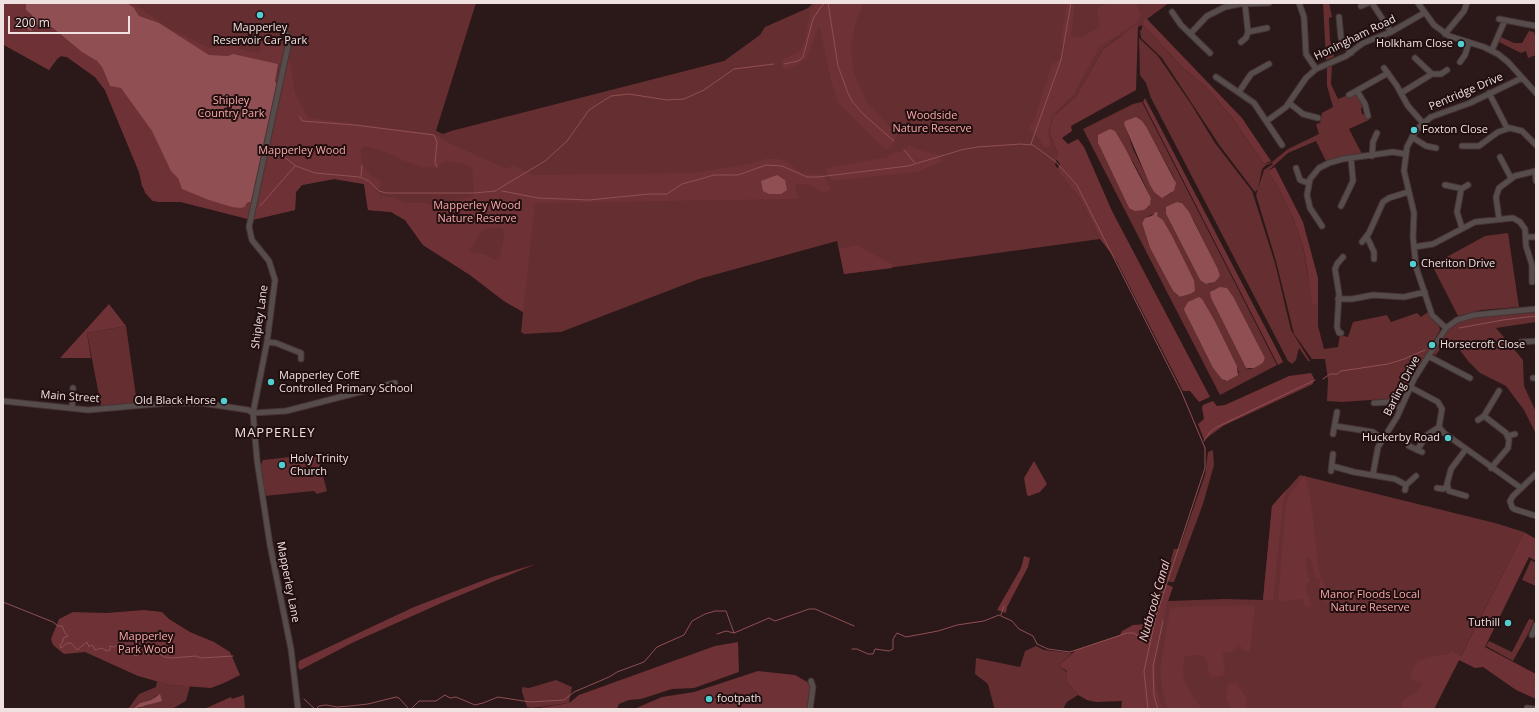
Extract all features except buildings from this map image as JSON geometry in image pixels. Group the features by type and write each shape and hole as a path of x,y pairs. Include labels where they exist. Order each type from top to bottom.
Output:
{"street":[{"path":"1190,34 1202,20 1216,11 1230,6 1269,3"},
{"path":"1299,3 1304,17 1306,54 1316,68"},
{"path":"1361,6 1368,3"},
{"path":"1372,3 1391,32"},
{"path":"1418,3 1424,13 1445,34 1453,38 1492,50 1504,58 1536,93"},
{"path":"1445,34 1464,11 1467,3"},
{"path":"1241,42 1247,37 1248,32 1245,4"},
{"path":"1172,12 1179,18 1200,47 1210,53"},
{"name":"Honingham Road","path":"1267,122 1281,112 1306,78 1316,68 1351,53 1363,43 1391,32 1424,13"},
{"path":"1339,17 1341,38 1351,53"},
{"path":"1498,19 1533,27"},
{"path":"1492,50 1505,20"},
{"name":"Shipley Lane","path":"253,413 267,342 274,291 274,270 270,261 252,240 249,228 288,46 287,35 280,26"},
{"path":"1248,32 1267,28"},
{"path":"1460,62 1466,55 1469,42"},
{"path":"1415,58 1432,74"},
{"path":"1239,92 1251,74 1270,64"},
{"path":"1384,68 1408,106 1423,123"},
{"path":"1401,93 1432,74 1441,74 1447,70"},
{"path":"1349,95 1388,73"},
{"path":"1216,77 1221,85 1239,92 1254,103 1267,122 1276,140 1282,145"},
{"name":"Pentridge Drive","path":"1446,328 1432,314 1416,267 1414,247 1414,213 1404,171 1405,154 1412,137 1423,123 1437,114 1470,103 1489,92 1522,78"},
{"path":"1357,91 1368,116"},
{"path":"1489,92 1507,128"},
{"path":"1289,103 1303,114 1318,118"},
{"path":"1462,146 1475,150 1495,134 1507,128 1518,129 1529,133 1536,145"},
{"path":"1372,156 1373,142 1377,133"},
{"path":"1412,137 1429,147 1436,148"},
{"path":"1322,227 1308,203 1306,195 1308,183 1315,172 1322,166 1334,161 1393,152 1405,154"},
{"path":"1341,206 1344,194 1353,181 1350,158"},
{"path":"1500,160 1511,178"},
{"path":"1296,168 1300,180 1308,183"},
{"path":"1499,219 1496,197 1497,191 1511,178 1520,174 1536,171 1536,181"},
{"path":"1445,184 1461,189 1468,185"},
{"path":"1461,189 1457,212 1462,228"},
{"path":"1362,242 1367,237 1383,202 1389,198 1408,192"},
{"path":"1414,247 1430,245 1475,222 1509,218 1518,221 1524,228 1526,246 1534,273 1532,282"},
{"path":"1367,237 1374,252 1374,259"},
{"path":"1526,238 1536,237"},
{"path":"1341,333 1339,333 1337,328 1338,299 1333,267 1343,257"},
{"path":"1338,299 1352,299 1381,295 1404,297 1425,292"},
{"path":"1381,295 1381,302"},
{"name":"Barling Drive","path":"1373,474 1377,449 1401,408 1410,387 1446,328 1457,320 1474,314 1536,309"},
{"path":"267,342 276,343 301,353 301,359"},
{"path":"1521,342 1532,343"},
{"path":"1428,356 1470,378"},
{"name":"Main Street","path":"3,401 72,408 99,409 168,403 194,403 248,410 253,413 274,412 305,406 394,383"},
{"path":"1409,446 1420,451 1427,435 1439,426 1443,413 1440,404 1410,387"},
{"path":"72,408 73,388"},
{"path":"1478,420 1484,416 1490,398 1498,391"},
{"path":"1374,404 1389,402 1401,408"},
{"path":"1333,434 1337,412"},
{"name":"Mapperley Lane","path":"253,413 256,459 270,545 291,649 298,709"},
{"path":"1484,416 1508,436"},
{"path":"1335,426 1373,432 1383,439"},
{"path":"1439,426 1444,433 1521,488"},
{"path":"1508,436 1515,434"},
{"path":"1491,468 1508,448 1508,436"},
{"path":"1447,488 1451,469 1466,449"},
{"path":"1333,454 1331,468 1373,474 1395,479 1405,488 1416,476"},
{"path":"1536,474 1512,498 1512,507 1536,516"},
{"path":"1437,488 1447,488"},
{"path":"1447,488 1451,492 1466,496"},
{"path":"1532,635 1536,625"},
{"path":"810,681 813,687 810,709"},
{"path":"1527,708 1534,709"}],"green space":[{"path":"3,3 476,3 436,131 443,134 724,61 760,35 765,27 808,8 813,3 1169,3 1147,19 1151,24 1143,25 1183,68 1206,87 1232,118 1264,164 1272,162 1288,149 1319,134 1316,124 1320,123 1322,113 1333,107 1327,86 1327,66 1332,64 1331,84 1338,99 1348,95 1357,95 1363,105 1361,109 1362,114 1366,115 1369,120 1349,129 1362,154 1326,161 1316,141 1288,153 1268,171 1293,218 1303,246 1312,303 1318,304 1318,326 1324,349 1338,347 1340,335 1348,337 1353,322 1387,315 1391,322 1417,313 1421,317 1428,312 1439,325 1440,330 1399,403 1385,399 1342,402 1327,401 1328,380 1325,359 1312,359 1294,334 1276,261 1256,195 1258,189 1255,192 1220,146 1162,58 1141,38 1140,31 1142,29 1142,25 1119,37 1103,49 1076,96 1056,114 1051,125 1051,137 1058,155 1055,165 1080,199 1100,239 844,274 837,241 699,279 561,332 524,334 521,332 523,312 504,301 470,275 423,245 405,220 391,212 368,210 364,184 334,179 302,185 296,192 295,210 252,220 181,202 153,201 145,193 139,172 105,90 95,77 67,57 61,56 49,70 4,45 3,47","holes":["1272,163 1273,164 1264,170 1258,188 1262,169 1266,165"]},
{"path":"3,3 26,3 26,10 32,15 31,23 27,30 36,25 45,24 53,28 82,52 97,61 102,67 108,85 121,88 152,131 171,170 178,178 182,189 245,205 248,202 252,202 248,219 181,202 153,201 142,186 139,172 105,90 95,77 67,57 61,56 49,70 4,45 3,47"},
{"path":"127,3 133,3 169,28 210,48 217,48 222,34 238,40 239,49 260,53 261,39 265,31 285,46 281,64 254,60 233,54 228,56 209,55 159,23 139,16 136,10"},
{"path":"817,3 864,3 857,18 851,44 853,70 866,101 897,135 892,146 886,150 838,103 831,81 820,27 818,27 807,58 794,67 784,69 780,61 800,51 804,44 810,15 809,11"},
{"path":"1067,3 1075,3 1071,36 1080,38 1100,27 1097,9 1106,3 1136,3 1141,16 1136,23 1100,46 1074,94 1052,115 1048,133 1051,146 1047,147 1042,146 1040,139 1029,128 1034,120 1052,64 1062,58 1065,48 1061,40"},
{"path":"1323,3 1329,3 1332,17 1329,18 1330,40 1334,57 1326,60"},
{"path":"1144,19 1147,19 1242,118 1271,161 1264,164 1232,118 1206,87 1183,68 1143,25"},
{"path":"1136,25 1138,26 1136,90 1071,126 1072,131 1062,138 1068,144 1078,139 1084,147 1112,211 1210,397 1199,402 1190,391 1183,391 1116,260 1100,239 1080,199 1057,169 1060,164 1056,159 1058,155 1051,137 1051,125 1054,116 1076,96 1103,49"},
{"path":"1529,31 1534,32 1536,40 1536,55 1528,58 1526,51 1521,53 1499,42 1501,37 1514,43 1522,43"},
{"path":"1139,38 1158,56 1191,104 1215,143 1252,191 1275,263 1291,330 1310,361 1308,361 1299,348 1296,360 1292,364 1288,361 1151,98 1146,83 1140,75"},
{"name":"Mapperley Wood","path":"287,54 289,55 295,93 308,118 429,133 507,169 513,165 533,175 694,173 750,164 765,159 779,159 786,161 803,174 824,174 831,190 823,193 808,184 795,185 798,199 535,203 523,312 504,301 470,275 423,245 405,220 391,212 368,210 364,184 334,179 302,185 296,192 295,210 252,220","holes":["365,146 386,152 402,160 422,167 436,168 445,161 465,164 472,168 474,195 457,201 451,206 448,203 445,203 438,207 425,203 405,203 393,197 383,197 380,199 380,195 376,191 381,187 380,181 371,176 361,164 362,157 360,150","501,228 504,232 504,238 499,258 494,260 485,254 472,253 470,251 480,232 487,229"]},
{"path":"1145,98 1283,362 1278,365 1143,102"},
{"path":"1142,102 1277,365 1220,395 1083,129 1133,104","holes":["1125,125 1147,128 1175,180 1174,191 1163,197 1154,192 1133,149","1108,130 1133,162 1151,198 1149,207 1129,208 1098,143 1098,137","1181,202 1194,221 1218,269 1220,276 1215,282 1208,284 1200,280 1166,214 1166,211","1151,215 1163,220 1194,280 1194,287 1190,294 1180,297 1173,291 1150,248 1142,223 1145,218","1215,289 1234,298 1265,358 1263,363 1250,369 1246,368 1211,298 1212,292","1198,299 1204,303 1215,321 1239,373 1225,381 1213,368 1185,312 1194,300"]},
{"path":"910,145 916,149 939,155 942,162 916,172 831,181 826,168 888,157 887,155 902,151"},
{"path":"1275,167 1303,222 1318,278 1318,304 1312,304 1303,246 1293,218 1268,171"},
{"path":"1508,233 1519,307 1481,310 1458,316 1432,265 1485,236"},
{"path":"856,245 892,264 892,268 844,274 839,249"},
{"path":"109,304 126,326 87,333 91,358 60,358"},
{"path":"1536,311 1536,322 1496,328 1523,360 1524,386 1536,412 1536,434 1524,410 1506,386 1480,373 1468,361 1452,339 1441,348 1435,356 1433,351 1447,330 1461,321 1476,316"},
{"path":"126,326 137,403 101,406 87,333"},
{"path":"1311,373 1314,378 1313,384 1223,426 1204,440 1198,424 1204,419 1202,408 1203,405 1213,401 1217,406 1225,405 1289,376"},
{"path":"1213,450 1214,465 1203,504 1174,582 1169,582 1165,579 1174,549 1179,549 1205,475 1208,452"},
{"path":"317,454 327,491 317,494 314,491 264,496 260,466 263,460"},
{"path":"1034,461 1047,484 1040,492 1029,496 1027,495 1024,478"},
{"name":"Manor Floods Local Nature Reserve","path":"1300,475 1495,523 1524,532 1434,709 1159,709 1155,695 1153,663 1160,624 1168,601 1224,599 1263,600 1272,506"},
{"path":"1304,476 1311,502 1319,571 1328,596 1327,604 1318,592 1320,580 1316,578 1310,557 1306,559 1306,568 1310,581 1305,585 1312,608 1305,605 1302,599 1278,602 1286,502 1290,494"},
{"path":"1286,490 1283,501 1273,601 1263,600 1272,506"},
{"path":"1524,532 1536,539 1536,561 1529,557 1485,647 1536,674 1536,699 1516,690 1483,667 1475,668 1459,660 1434,709 1405,709 1401,705 1407,697 1416,693 1423,684 1411,679 1411,671 1418,661 1439,655 1448,655 1451,651 1461,656"},
{"path":"1024,556 1030,558 1028,567 1007,607 1006,613 997,610 1021,568"},
{"path":"1531,560 1536,563 1536,586 1522,580"},
{"path":"536,564 446,601 354,642 300,670 298,667 299,661 414,607 492,577"},
{"path":"1163,583 1173,587 1167,604 1155,658 1155,682 1162,709 1121,709 1122,701 1096,702 1087,700 1078,695 1066,681 1067,671 1058,666 1076,650 1120,635 1122,631 1133,625 1146,624"},
{"path":"1255,605 1250,651 1243,650 1240,645 1231,652 1223,653 1225,672 1222,676 1212,677 1209,674 1207,660 1201,655 1185,656 1183,666 1184,679 1189,691 1198,704 1205,709 1167,709 1161,684 1160,669 1170,609 1177,607"},
{"name":"Mapperley Park Wood","path":"144,610 162,612 169,619 190,632 214,642 230,652 240,675 211,688 170,685 138,676 85,652 64,654 53,645 51,639 59,619 73,612 107,613"},
{"path":"1529,619 1534,620 1513,661 1486,646 1489,641 1512,652"},
{"path":"738,642 739,672 694,688 672,689 641,699 629,700 619,704 617,709 532,709 569,703 579,695 715,646"},
{"path":"1036,646 1044,650 1072,653 1058,666 1067,672 1066,681 1078,695 1067,702 1063,709 996,709 994,707 988,684 975,674 976,658 1020,667 1025,651"},
{"path":"758,671 795,675 809,683 812,687 809,709 634,709 662,697 694,692"},
{"path":"556,680 572,687 569,703 532,708 527,707 522,692 522,687 529,688"},
{"path":"157,681 170,685 190,686 186,701 172,709 138,709 141,706 146,706 157,701 157,695 151,700 140,703 133,709 128,709 139,694 156,687"},
{"path":"1230,683 1237,684 1245,695 1248,709 1231,709 1226,699 1227,687"},
{"path":"244,695 245,709 204,709 231,697 232,699"}],"shaded area":[{"path":"26,3 127,3 134,8 139,16 159,23 209,55 228,56 233,54 278,64 275,81 277,85 252,202 248,202 245,205 246,206 241,208 232,207 209,200 182,189 178,178 171,171 152,131 121,88 110,86 102,67 97,61 82,52 53,28 45,24 39,24 34,26 31,31 27,29 31,23 32,15 26,10"},
{"path":"1136,117 1142,121 1147,128 1176,183 1174,191 1162,198 1154,192 1150,185 1124,124 1125,121"},
{"path":"1110,129 1115,131 1151,198 1150,205 1144,210 1135,211 1129,208 1098,143 1098,135"},
{"path":"777,175 785,180 787,190 781,194 769,194 763,191 761,181"},
{"path":"1177,202 1182,203 1189,212 1218,269 1220,276 1215,282 1206,284 1200,280 1166,214 1166,207"},
{"path":"1155,212 1158,213 1157,216 1163,220 1194,280 1195,291 1190,294 1180,297 1173,291 1150,248 1142,223 1145,218 1154,215"},
{"path":"1220,287 1227,288 1234,298 1265,358 1263,363 1254,368 1246,368 1211,298 1210,292"},
{"path":"1199,297 1202,299 1215,321 1237,366 1238,375 1227,381 1222,379 1213,368 1184,309 1188,302"},
{"path":"160,694 162,701 133,709 140,703 151,700"}],"waterway":[{"path":"784,64 798,61 803,57 813,19 825,3"},
{"path":"828,3 838,66 848,93 852,101 863,114 894,141"},
{"path":"1031,144 1061,60 1071,3"},
{"path":"495,191 545,161 567,141 589,110 611,96 629,94 667,100 684,99 704,90 734,69 774,64"},
{"path":"300,117 302,121 355,125 434,135 437,142 435,163 437,167"},
{"name":"Nutbrook Canal","path":"502,191 538,198 589,200 649,194 667,194 682,184 714,175 738,175 766,165 782,166 807,177 818,177 908,166 961,150 977,147 1021,144 1033,145 1056,162 1077,185 1181,391 1205,448 1205,468 1156,616 1144,671 1148,709"},
{"path":"904,150 915,163"},
{"path":"283,156 296,166 315,173 360,177 369,181 379,191 386,193 474,193 496,191"},
{"path":"361,176 362,165"},
{"path":"260,206 295,166"},
{"path":"1459,328 1536,316"},
{"path":"1323,379 1330,374 1337,374 1341,371 1388,364 1425,350"},
{"path":"1204,441 1210,432 1217,427 1315,380"},
{"path":"3,602 53,622 58,626 62,626 68,636 63,638 63,642 60,645 61,648 67,643 71,643 77,650 87,642 89,647 91,645 95,650 102,648 107,651 110,650 110,646 114,647 121,643 127,646 128,650 135,656 142,653 149,655 154,650 164,657 172,658 196,656 201,658 233,656"},
{"path":"1001,615 1004,606"},
{"path":"717,634 726,631 734,633 769,618 775,621 809,609 815,609 854,626"},
{"path":"411,709 419,701 436,701 445,695 450,698 456,697 475,705 498,697 530,702 564,700 574,692 617,672 644,662 657,647 684,635 692,621 705,614 715,611 726,611 734,633"},
{"name":"Nutbrook Canal","path":"852,649 857,649 868,654 873,654 875,649 889,651 893,649 893,639 897,633 906,637 938,631 957,625 984,621 999,615 1012,621 1019,629 1033,636 1037,644 1048,649 1070,652 1127,633 1134,633 1150,644"},
{"path":"1158,709 1154,696 1153,667 1163,621"},
{"path":"316,709 319,706 326,705 337,707 368,704 396,697 399,698 409,709"},
{"path":"304,699 315,709"}],"place":[{"name":"Mapperley Reservoir Car Park","path":"260,15"},
{"name":"Holkham Close","path":"1461,44"},
{"name":"Foxton Close","path":"1414,130"},
{"name":"Cheriton Drive","path":"1413,264"},
{"name":"Horsecroft Close","path":"1432,345"},
{"name":"Mapperley CofE Controlled Primary School","path":"271,382"},
{"name":"Old Black Horse","path":"224,401"},
{"name":"Huckerby Road","path":"1448,438"},
{"name":"Holy Trinity Church","path":"282,465"},
{"name":"Tuthill","path":"1508,623"},
{"name":"footpath","path":"709,699"}],"district":[{"name":"MAPPERLEY","path":"275,433"}],"park label":[{"name":"Shipley Country Park","path":"231,107"},
{"name":"Woodside Nature Reserve","path":"932,122"},
{"name":"Mapperley Wood Nature Reserve","path":"477,212"}]}
